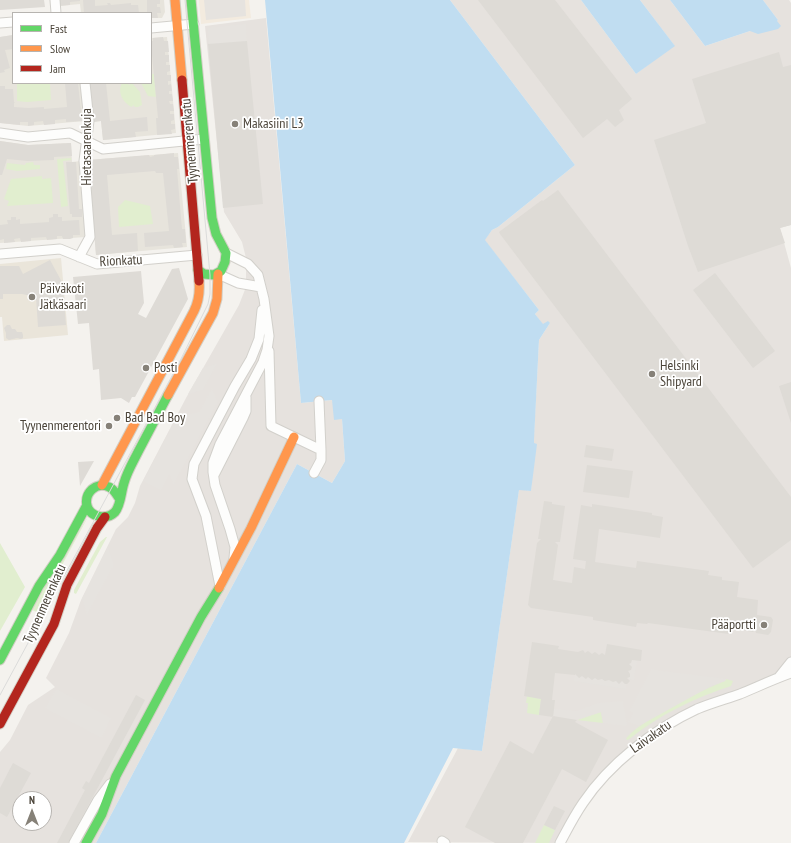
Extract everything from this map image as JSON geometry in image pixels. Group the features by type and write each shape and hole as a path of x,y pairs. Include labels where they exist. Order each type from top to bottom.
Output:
{"main road":[{"name":"Tyynenmerenkatu","path":"0,660 39,586 60,555 82,516 90,492 96,486 102,485 196,307 200,290 175,0"},
{"name":"Tyynenmerenkatu","path":"0,724 54,624 67,586 97,528 105,517 114,514 118,509 122,486 133,461 215,308 218,274 224,267 226,252 221,246 214,229 191,0"},
{"path":"198,270 204,274 218,274"},
{"path":"86,843 102,814 116,776 201,617 234,562 294,437"},
{"path":"102,485 111,487 119,498"},
{"path":"87,504 93,514 100,517 105,517"}],"street":[{"path":"55,0 56,12"},
{"path":"0,23 12,22"},
{"path":"152,28 194,24"},
{"name":"Hietasaarenkuja","path":"80,257 90,237 84,161 88,121 85,84"},
{"path":"0,133 28,137 70,133 103,149 204,139"},
{"name":"Rionkatu","path":"0,254 60,249 97,264 197,255"},
{"path":"226,252 248,264 258,275 264,299 269,336 271,426 321,450"},
{"path":"218,274 238,283 261,287"},
{"path":"220,586 206,516 192,479 194,464 224,406 251,359 259,338 264,299"},
{"path":"234,562 235,547 215,486 214,463 216,454 246,396 267,350 269,336"},
{"path":"314,473 321,460 319,402"},
{"name":"Laivakatu","path":"779,677 791,662"},
{"name":"Laivakatu","path":"560,843 583,803 597,785 623,758 650,736 674,721 698,709 733,697 791,673"},
{"path":"74,843 98,800 116,776"}],"shaded area":[{"path":"59,0 164,0 165,12 162,18 152,18 152,12 81,12 80,4 59,6"},
{"path":"199,0 249,0 251,18 201,24"},
{"path":"204,0 245,0 246,16 206,20"},
{"path":"450,0 581,0 636,74 674,45 640,0 670,0 705,46 777,21 778,20 763,0 789,0 791,3 791,225 780,228 791,268 791,662 779,677 674,721 597,785 560,843 408,842 458,748 482,751 519,489 531,491 539,340 550,323 543,325 535,314 539,310 485,241 485,239 492,230 498,227 575,165"},
{"path":"266,18 301,403 332,400 342,419 345,461 332,483 297,464 96,843 0,843 0,752 10,740 28,705 55,687 46,678 69,633 81,600 116,529 128,517 135,503 140,486 186,398 239,305 246,287 246,258 242,242 224,212 205,26"},
{"path":"246,24 247,41 209,44 208,28"},
{"path":"12,35 12,84 82,84 85,121 28,126 0,123 0,37"},
{"path":"167,37 176,133 103,140 101,121 93,122 89,84 152,84 152,38"},
{"path":"0,141 28,145 71,143 72,162 81,161 86,237 0,243"},
{"path":"178,153 187,247 96,255 88,160"},
{"name":"Päiväkoti Jätkäsaari","path":"61,258 68,335 4,341 2,317 0,317 0,264"},
{"path":"217,364 203,390 188,394 203,368"},
{"path":"212,388 218,402 174,484 169,474 161,490 143,481 176,418 199,412"},
{"path":"108,547 114,565 87,615 82,599"},
{"path":"630,659 637,660 634,680 627,678"},
{"path":"651,669 726,679 725,681 711,686 639,726 628,722 633,713 629,711"},
{"path":"575,675 626,682 626,689 574,681"},
{"path":"56,689 111,718 102,738 45,708"},
{"path":"623,701 627,723 626,726 603,723 601,712 577,720 553,716 554,709 576,711 599,703"}],"green space":[{"path":"152,74 154,74 156,97 148,96 142,84 152,84"},
{"path":"17,84 50,84 51,100 27,102 17,101"},
{"path":"122,84 133,84 140,92 142,105 135,107 133,105 132,107 126,103 122,97 120,90"},
{"path":"71,158 71,160 63,161 68,206 61,207 57,159"},
{"path":"33,162 34,165 40,165 40,169 17,171 6,169 7,163 25,165 26,163"},
{"path":"42,176 42,179 51,178 53,203 7,206 9,201 4,199 11,179"},
{"path":"125,200 150,206 153,224 119,227 118,207"},
{"path":"89,515 37,612 32,610 43,589"},
{"path":"106,537 76,594 74,593 74,590 100,542"},
{"path":"0,543 25,587 0,631"},
{"path":"726,679 733,681 731,686 677,708 664,715 628,740 626,739 643,724 657,715 687,698 725,681"},
{"path":"527,696 541,699 539,715 527,713"},
{"path":"601,712 603,723 577,720"},
{"path":"544,825 555,830 549,843 535,843"}],"water":[{"path":"265,0 450,0 575,165 498,227 492,230 485,240 539,310 535,314 543,324 548,321 550,323 539,340 534,440 534,443 537,444 531,491 519,490 482,751 453,748 404,843 96,843 297,464 332,483 345,461 342,419 334,420 332,400 301,403"},
{"path":"581,0 640,0 675,46 636,74"},
{"path":"670,0 763,0 781,26 778,29 758,34 750,31 705,46"}],"building":[{"path":"0,0 44,0 45,7 0,10"},
{"path":"59,0 80,1 70,2 70,5 59,6"},
{"path":"83,0 95,0 95,6 108,5 107,3 110,3 111,5 131,3 131,5 138,5 139,12 84,12"},
{"path":"147,0 160,0 160,4 157,4 157,7 160,7 161,13 157,13 158,18 152,18 152,12 147,12"},
{"path":"478,0 555,0 632,99 619,110 624,120 615,127 607,119 583,138"},
{"path":"12,35 12,49 5,50 10,68 4,70 5,72 0,73 0,37"},
{"path":"163,37 164,41 168,41 169,52 165,52 165,55 169,55 169,62 166,62 166,65 170,65 170,71 167,72 167,75 171,75 171,81 168,81 168,85 171,84 172,91 169,91 169,94 172,94 173,101 169,101 170,104 173,104 174,111 170,111 170,114 174,114 174,120 171,121 171,124 175,124 175,129 171,130 172,134 157,135 156,118 158,118 152,55 153,38"},
{"name":"Makasiini L3","path":"247,41 263,204 223,208 208,44"},
{"path":"779,52 783,67 791,65 791,225 780,228 785,243 698,272 688,246 654,140 706,123 692,79"},
{"path":"65,84 78,84 82,121 66,122 66,119 55,120 55,124 44,125 43,121 34,122 34,125 28,126 28,122 20,122 20,125 0,123 0,86 5,86 5,89 13,89 15,103 14,107 44,107 44,109 67,107"},
{"path":"89,84 106,84 110,121 147,117 148,131 135,132 136,137 103,140 101,121 93,122"},
{"path":"0,141 28,145 71,143 72,156 54,157 54,160 28,161 7,159 2,175 0,175"},
{"path":"174,153 174,157 178,157 179,169 177,169 182,229 185,229 186,243 182,243 183,247 174,248 173,245 145,247 144,233 169,231 163,173 156,173 155,171 107,175 112,235 137,233 138,251 96,255 88,160 149,155 150,157 154,155"},
{"path":"66,162 76,162 79,209 82,209 82,217 72,217 72,214 70,214"},
{"name":"Helsinki Shipyard","path":"558,190 791,497 791,540 753,568 500,234 499,232"},
{"path":"53,214 58,214 58,217 62,217 62,221 79,220 80,235 73,235 73,238 70,239 63,239 62,236 57,236 57,239 47,240 46,237 31,238 31,241 21,242 20,238 14,239 15,242 4,243 4,239 0,240 0,225 8,224 7,220 11,220 11,217 16,217 16,220 20,219 20,224 49,222 49,218 53,217"},
{"path":"50,260 63,284 61,284 63,287 66,325 38,327 36,297 22,294 3,294 3,299 0,299 0,266 19,266 23,274"},
{"path":"179,268 188,299 135,397 132,397 129,403 121,398 101,400 99,369 93,370 89,323 78,324 73,277 141,271 144,303 138,314 146,318 172,269"},
{"path":"715,273 775,351 753,368 693,290"},
{"path":"7,325 10,325 12,329 15,329 17,332 22,332 23,338 9,340 6,338 4,328"},
{"path":"791,382 791,423 779,386"},
{"path":"586,445 614,449 612,461 584,457"},
{"path":"94,461 80,486 78,462"},
{"path":"587,465 633,471 629,498 583,492"},
{"path":"544,501 565,506 560,542 555,542 558,545 553,580 572,583 574,567 585,569 586,561 573,559 581,505 592,507 592,504 652,513 652,515 663,517 660,538 599,529 595,562 636,568 637,561 709,571 708,575 722,577 722,580 739,582 737,597 758,600 757,615 771,617 773,620 771,632 768,635 756,633 755,630 753,632 730,628 729,634 648,623 637,623 636,627 593,620 593,617 531,608 528,605 537,543 541,539 538,539"},
{"path":"532,642 559,646 558,649 578,652 583,650 585,653 588,651 592,654 595,652 599,655 602,653 605,655 607,644 642,650 641,661 632,660 629,664 632,667 631,670 628,671 630,677 627,678 630,681 627,684 622,681 619,684 616,681 605,681 602,679 598,680 595,678 592,680 588,677 586,679 582,676 579,678 575,674 555,673 552,700 555,700 553,717 539,715 541,699 524,696"},
{"path":"136,695 145,700 68,843 57,843 85,790 82,788 86,781 89,783"},
{"path":"553,716 577,720 575,722 608,740 586,782 562,769 523,843 495,843 465,827 510,741 533,754"},
{"path":"13,763 31,773 21,791 12,791 12,808 7,817 0,813 0,788"},
{"path":"554,806 565,811 555,830 544,825"}],"tram line":[{"path":"0,695 180,361 208,304 210,294 210,275 185,0"}],"traffic: fast":[{"path":"191,0 212,218 216,234 226,253 225,262 221,271 214,275 204,274 198,270"},
{"path":"119,498 111,488 100,486 92,489 89,493 87,497 87,506 92,513 104,517 112,515 115,512 119,506 128,471 168,395"},
{"path":"0,660 39,586 60,555 87,505"},
{"path":"86,843 102,814 116,776 201,617 219,588"}],"traffic: slow":[{"path":"175,0 182,80"},
{"path":"168,395 213,313 217,299 218,274"},
{"path":"102,485 194,311 199,296 199,281"},
{"path":"219,588 251,528 294,437"}],"traffic: jam":[{"path":"182,80 199,281"},
{"path":"0,724 54,624 67,585 97,528 105,517"}],"place":[{"name":"Makasiini L3","path":"235,124"},
{"name":"Päiväkoti Jätkäsaari","path":"32,297"},
{"name":"Posti","path":"146,368"},
{"name":"Helsinki Shipyard","path":"652,374"},
{"name":"Bad Bad Boy","path":"117,418"},
{"name":"Tyynenmerentori","path":"109,426"},
{"name":"Pääportti","path":"764,625"}]}
